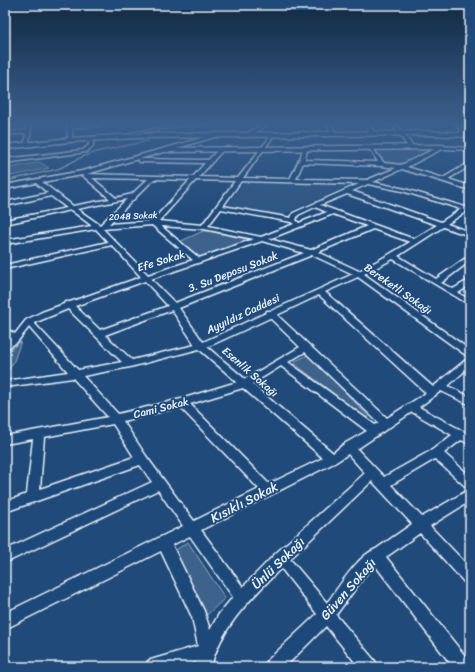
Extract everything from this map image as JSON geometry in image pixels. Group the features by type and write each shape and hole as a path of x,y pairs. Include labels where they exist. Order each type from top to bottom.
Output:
{"street":[{"path":"5,160 61,154"},
{"path":"5,187 84,174 148,154"},
{"path":"198,261 154,223 216,154"},
{"path":"204,227 259,154"},
{"path":"292,181 304,154"},
{"path":"375,154 382,164"},
{"name":"Efe Sokak","path":"295,223 295,214 402,167 427,154"},
{"path":"131,159 209,162"},
{"path":"302,161 382,164 402,167 470,188"},
{"path":"442,180 470,164"},
{"path":"84,174 366,182 403,190 469,208"},
{"path":"84,174 114,199"},
{"path":"100,227 153,177"},
{"name":"Esenlik Sokağı","path":"37,181 71,208 100,227 144,278 174,307 202,346 332,458"},
{"path":"346,191 470,234"},
{"path":"5,204 52,194"},
{"path":"5,222 133,196"},
{"path":"314,205 416,242"},
{"path":"220,207 295,223"},
{"name":"Ayyıldız Caddesi","path":"5,384 76,374 130,364 202,346 270,313 360,274 393,256 469,208"},
{"name":"Efe Sokak","path":"5,347 29,322 68,304 262,239 295,223 333,212"},
{"name":"2048 Sokak","path":"5,242 100,227 154,223 204,227 262,239"},
{"name":"3. Su Deposu Sokak","path":"99,334 174,307 313,253 373,226"},
{"name":"Bereketli Sokağı","path":"262,239 313,253 360,274 470,354"},
{"path":"5,267 113,243"},
{"path":"393,256 470,303"},
{"path":"436,283 470,257"},
{"path":"453,293 470,282"},
{"path":"319,291 437,390 470,401"},
{"path":"68,304 130,364"},
{"path":"270,313 386,423"},
{"path":"29,322 116,419 159,484 193,528 242,598"},
{"path":"5,331 15,338"},
{"name":"Cami Sokak","path":"5,440 116,419 182,404 246,383 306,347"},
{"name":"Kısıklı Sokak","path":"5,622 332,458 437,390 470,361"},
{"path":"282,362 374,430"},
{"path":"182,404 267,490"},
{"path":"411,407 465,438"},
{"path":"34,497 39,434"},
{"path":"383,484 465,438"},
{"path":"348,447 469,574"},
{"path":"436,453 470,483"},
{"path":"5,507 142,459"},
{"name":"Ünlü Sokağı","path":"203,667 208,651 224,619 242,598 281,558 373,473"},
{"path":"5,557 159,484"},
{"name":"Güven Sokağı","path":"277,665 328,614 364,565 421,525 470,494"},
{"path":"154,667 208,651 199,616 164,543"},
{"path":"376,556 463,667"},
{"path":"281,558 328,614 369,667"}],"shaded area":[{"path":"379,154 421,154 400,166 385,163"},
{"path":"40,162 49,168 12,176 5,171 5,169"},
{"path":"244,183 353,184 280,216 227,206"},
{"path":"203,231 250,240 201,259 197,258 179,242"},
{"path":"21,341 14,361 5,376 5,354"},
{"path":"308,355 369,417 367,419 295,364 295,361"},
{"path":"188,542 225,598 207,615 174,551"}],"waterway":[{"path":"5,181 58,169 89,154"}]}
